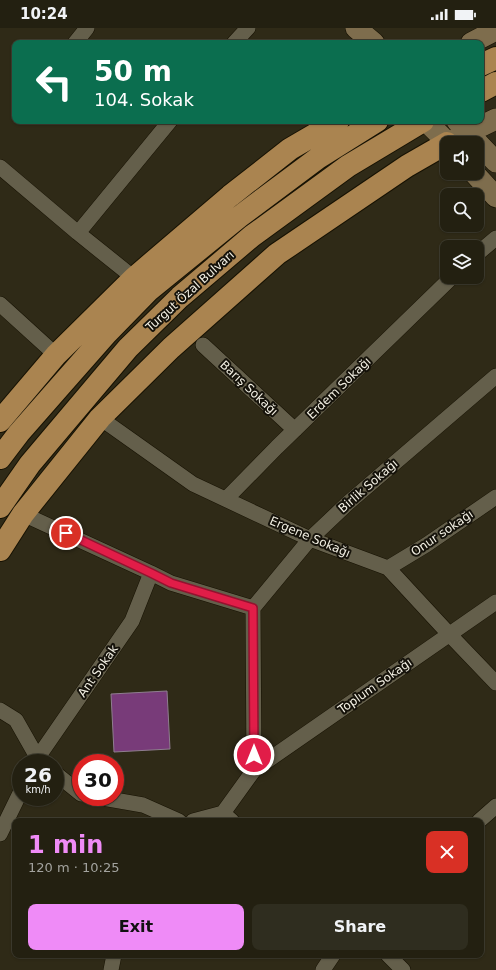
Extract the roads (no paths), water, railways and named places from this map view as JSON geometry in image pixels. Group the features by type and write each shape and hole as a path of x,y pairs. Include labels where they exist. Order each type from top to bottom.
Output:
{"highway":[{"path":"484,64 496,58"},
{"path":"484,90 496,84"},
{"path":"0,421 56,356 134,278 230,196 284,154 333,124"},
{"name":"Turgut Özal Bulvarı","path":"0,458 19,433 107,333 148,291 239,217 318,158 372,124"},
{"name":"Turgut Özal Bulvarı","path":"0,507 30,464 128,348 170,307 252,236 348,166 418,124"},
{"path":"0,550 23,514 100,418 171,348 277,254 407,166 440,147"},
{"path":"407,166 434,157 440,157"}],"main road":[{"path":"352,28 361,40"},
{"path":"356,28 370,40"},
{"path":"474,40 496,30"},
{"path":"484,122 495,120"},
{"path":"493,158 487,144 487,136 489,128 495,120"},
{"path":"429,124 441,136"},
{"path":"455,136 463,127 477,124"},
{"path":"463,127 493,158"},
{"path":"480,180 496,197"}],"street":[{"path":"77,40 87,28"},
{"path":"237,40 248,28"},
{"path":"78,233 168,124"},
{"path":"0,167 134,278"},
{"path":"484,248 496,238"},
{"name":"Erdem Sokağı","path":"226,499 294,430 445,284"},
{"path":"0,304 56,356"},
{"name":"Barış Sokağı","path":"203,346 294,430"},
{"name":"Birlik Sokağı","path":"253,608 310,539 354,498 496,376"},
{"name":"Ergene Sokağı","path":"100,418 194,484 310,539 388,568 448,634 496,683"},
{"name":"Onur sokağı","path":"388,568 496,497"},
{"path":"23,514 171,583 253,608 254,770"},
{"name":"Ant Sokak","path":"44,754 132,620 151,573"},
{"name":"Toplum Sokağı","path":"228,817 254,770 496,602"},
{"path":"0,710 16,720 35,754"},
{"path":"64,780 72,787"},
{"path":"124,802 143,805 172,818"},
{"path":"0,834 14,806"},
{"path":"482,818 496,806"},
{"path":"111,970 113,958"},
{"path":"323,970 332,958"},
{"path":"391,958 403,970"}]}
